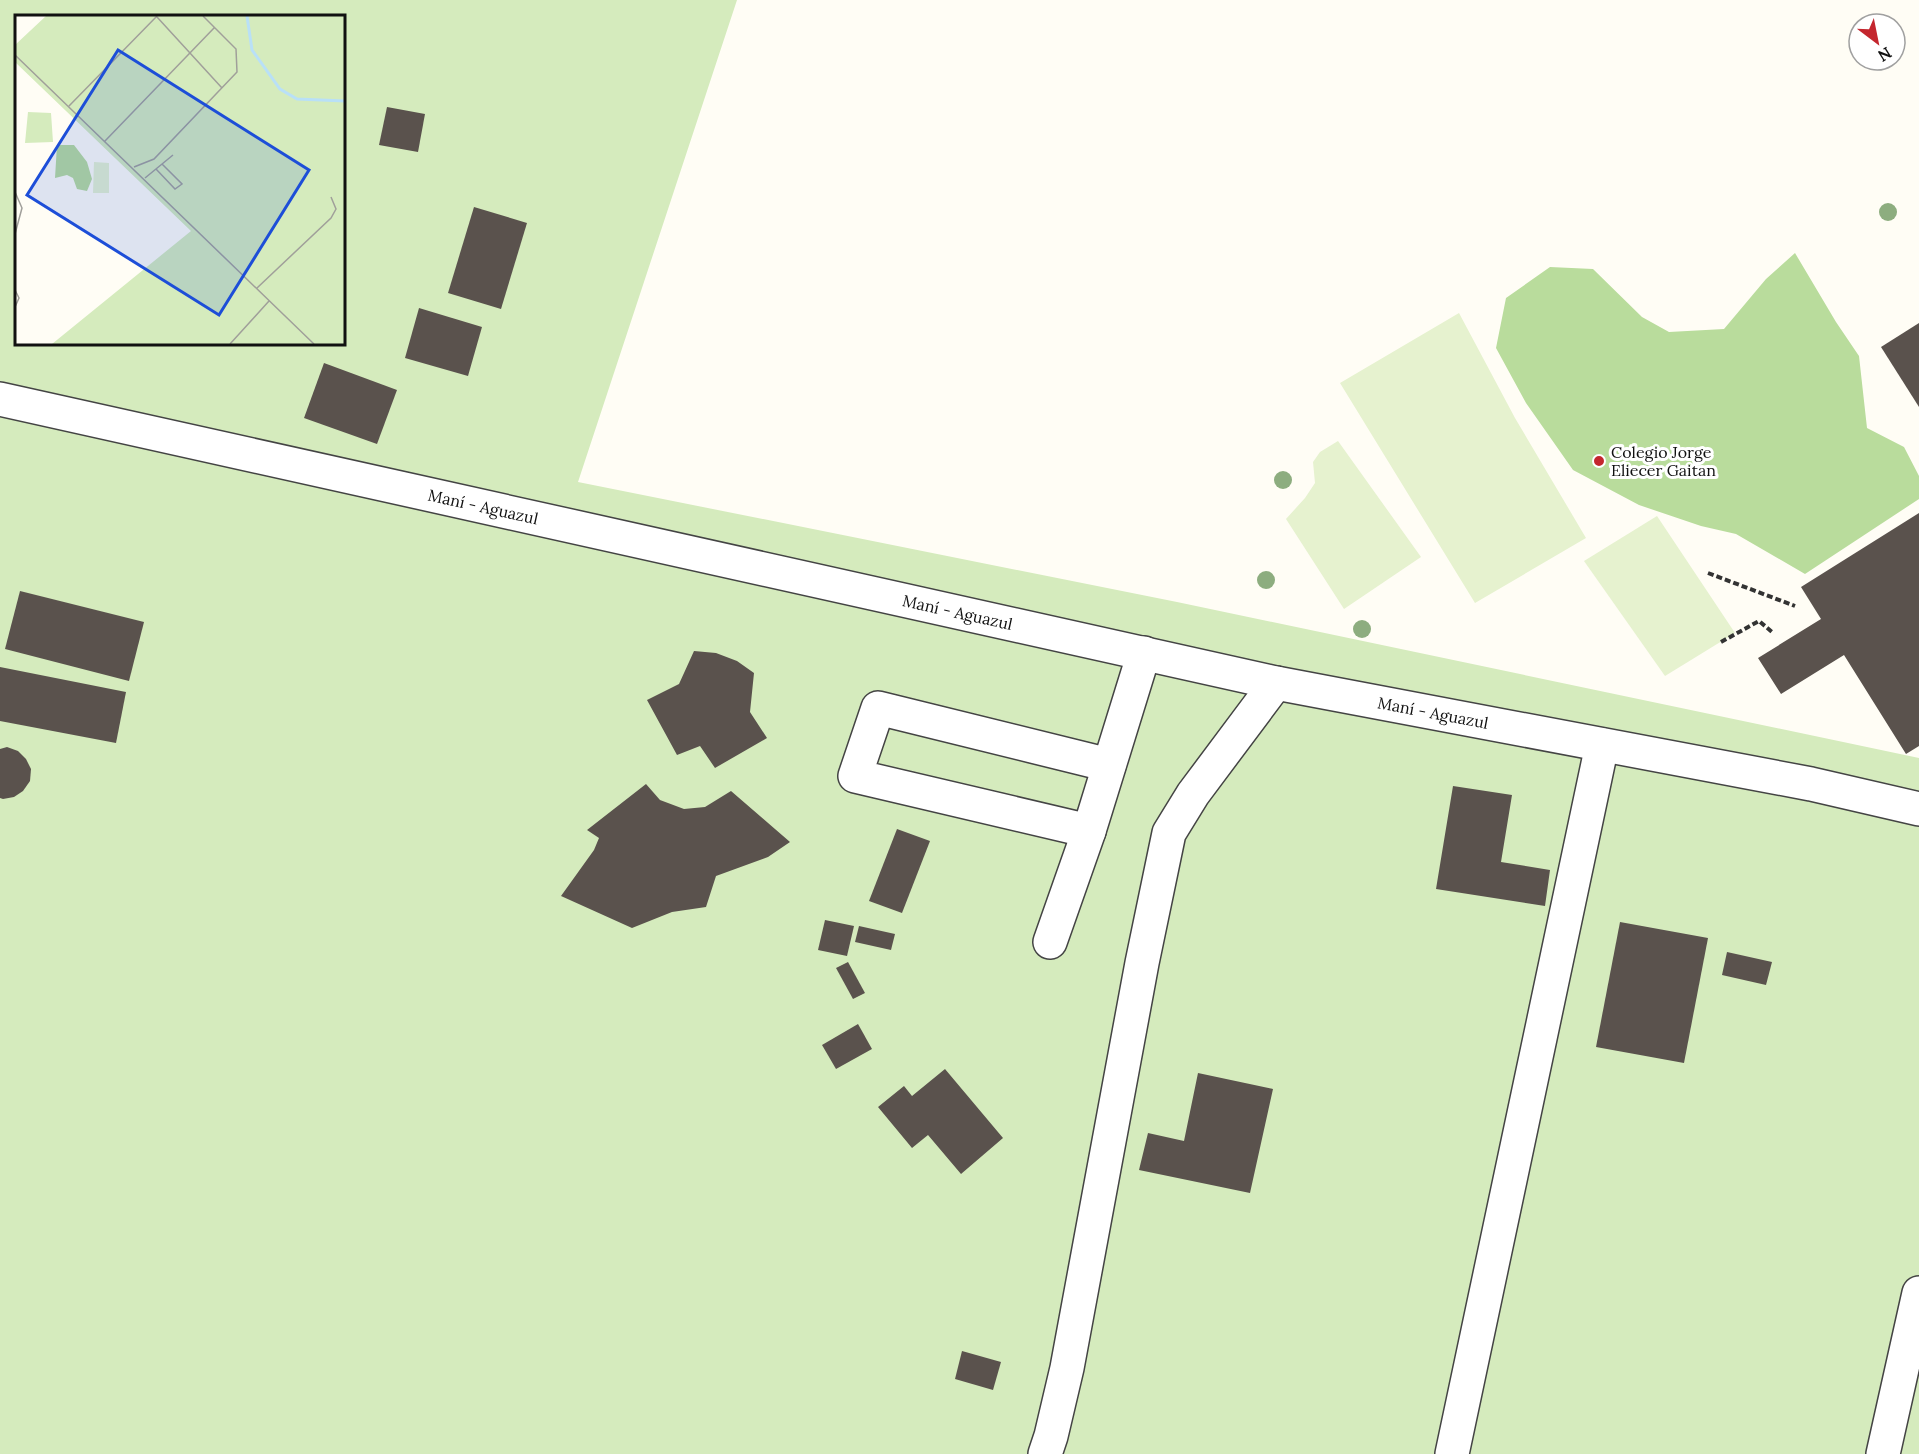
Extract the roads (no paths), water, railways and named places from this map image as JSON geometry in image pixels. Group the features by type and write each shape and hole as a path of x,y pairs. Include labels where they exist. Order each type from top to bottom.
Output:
{"street":[{"name":"Maní - Aguazul","path":"0,399 1276,683 1811,784 1919,809"},
{"path":"1050,942 1089,831 1144,653"},
{"path":"1045,1454 1052,1436 1067,1368 1140,974 1169,833 1193,794 1276,683"},
{"path":"1089,831 855,776 878,708 1109,765"},
{"path":"1452,1454 1602,745"},
{"path":"1883,1454 1919,1293"}],"place":[{"name":"Colegio Jorge Eliecer Gaitan","path":"1599,461"}]}
